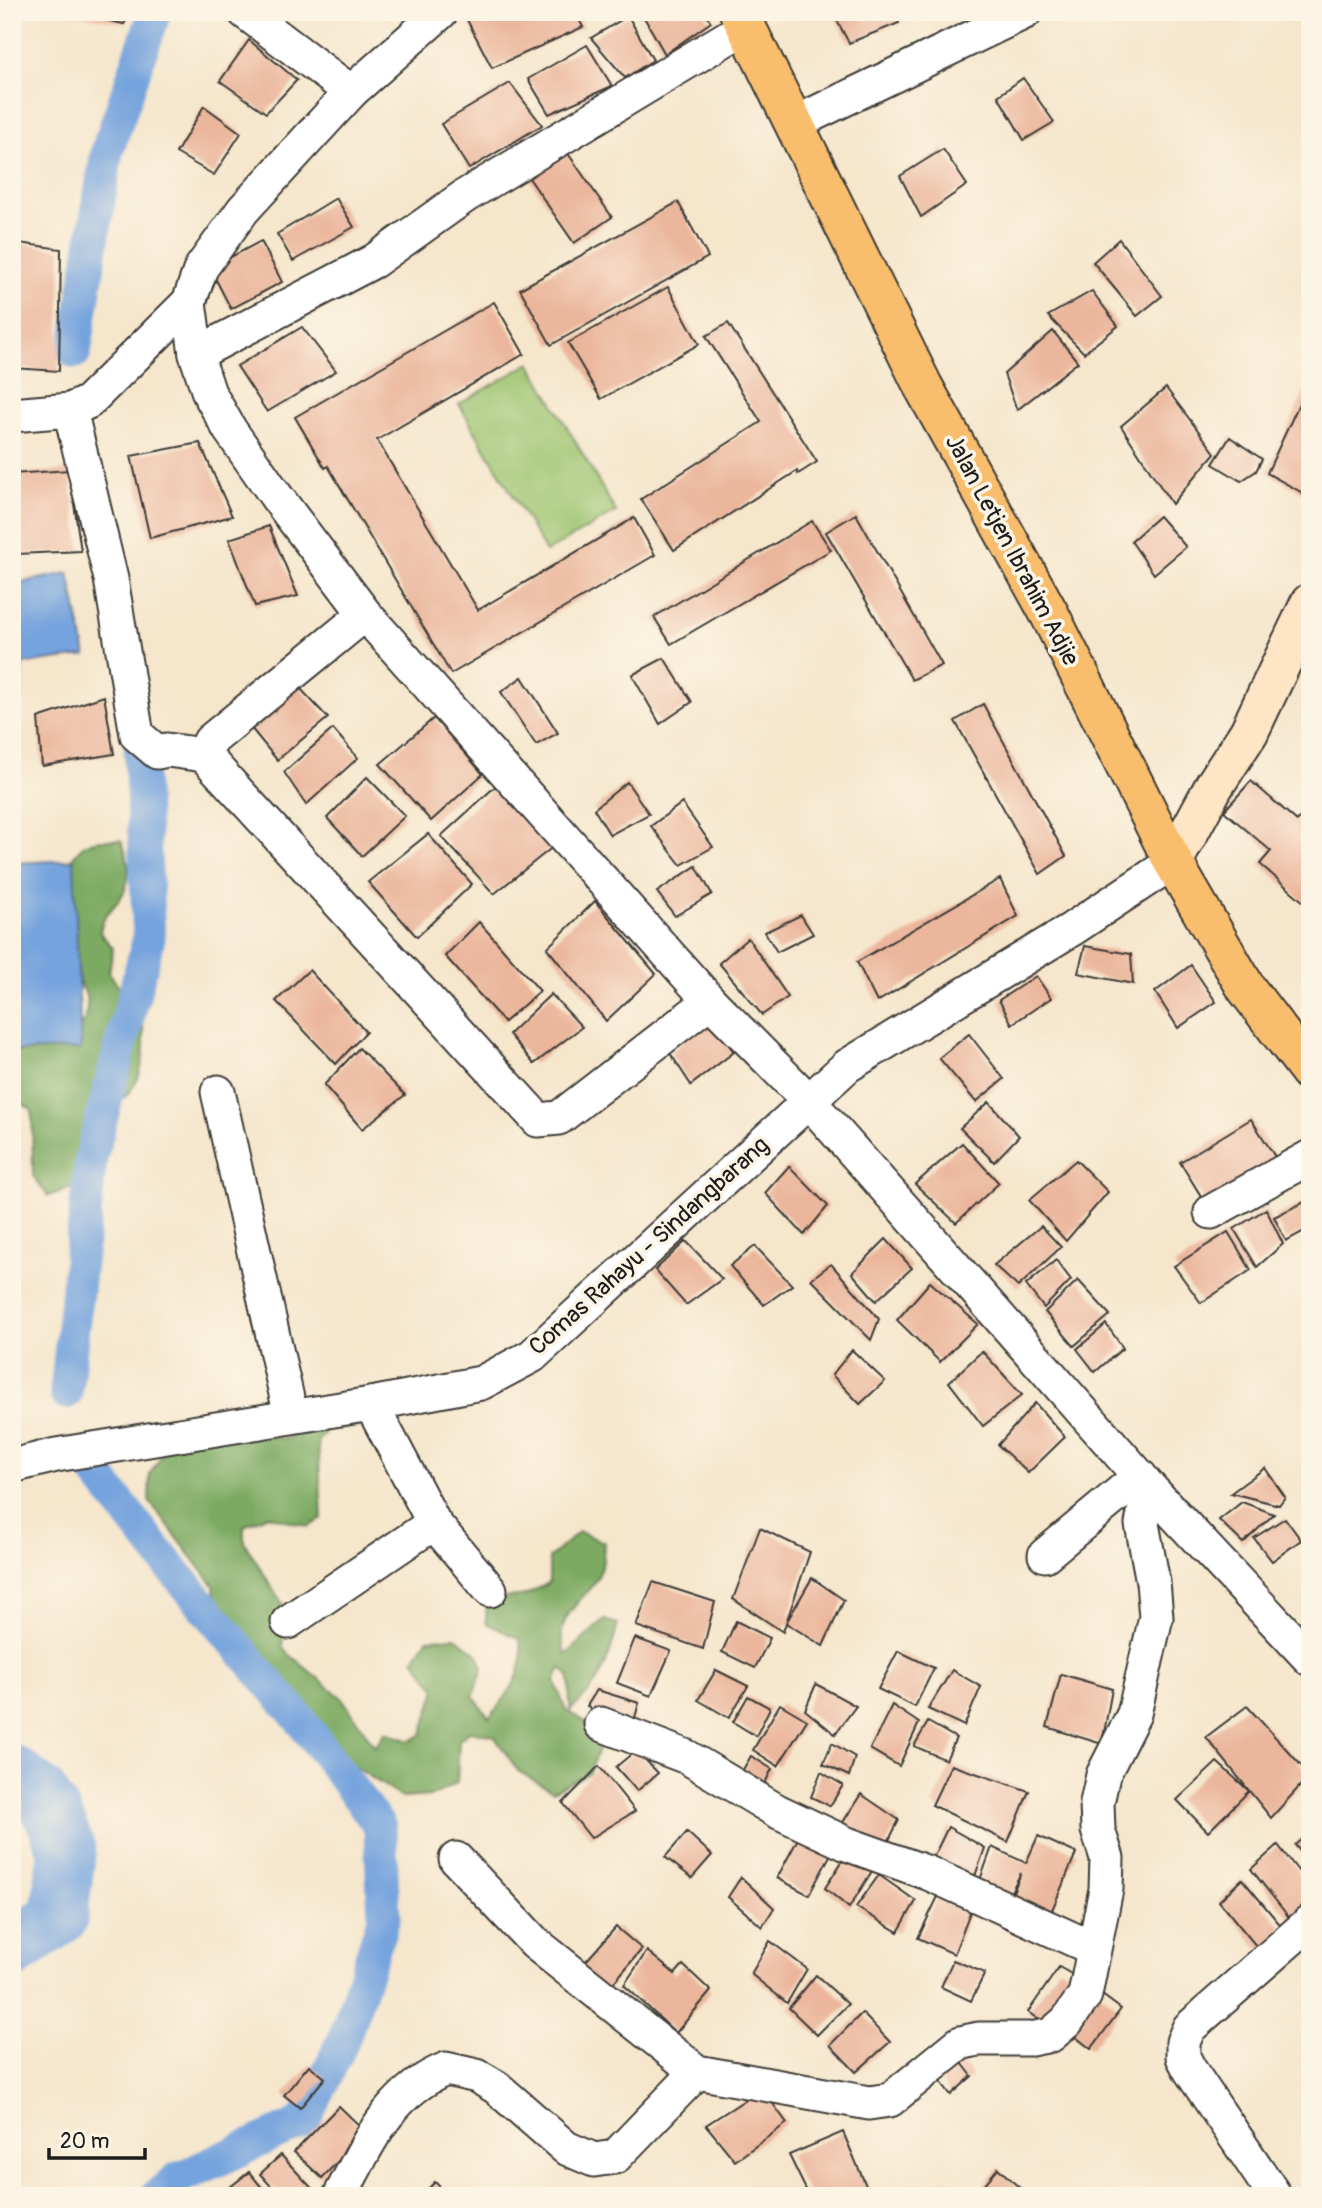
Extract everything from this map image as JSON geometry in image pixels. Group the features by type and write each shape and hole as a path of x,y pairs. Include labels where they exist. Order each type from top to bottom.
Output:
{"main road":[{"name":"Jalan Letjen Ibrahim Adjie","path":"742,20 923,386 1050,615 1173,862 1246,989 1310,1072"}],"street":[{"path":"245,12 351,92"},
{"path":"12,415 70,410 88,402 189,302 201,268 243,210 351,92 441,12"},
{"path":"793,124 1025,12"},
{"path":"196,354 374,261 466,196 742,20"},
{"path":"189,302 196,354 209,393 230,430 365,614 710,1001 808,1100 1145,1481 1310,1659"},
{"path":"70,410 111,579 137,735 157,752 167,750 204,755 538,1120 559,1118 710,1001"},
{"path":"1173,862 1214,786 1248,732 1310,603"},
{"path":"204,755 210,741 365,614"},
{"name":"Comas Rahayu - Sindangbarang","path":"12,1465 56,1454 371,1404 481,1382 532,1356 847,1066 1072,929 1173,862"},
{"path":"218,1093 291,1416"},
{"path":"1211,1212 1310,1157"},
{"path":"371,1404 434,1523 490,1590"},
{"path":"1045,1555 1145,1481"},
{"path":"456,1859 535,1942 697,2071 869,2102 890,2100 960,2043 978,2039 1041,2038 1059,2030 1085,1995 1090,1979 1092,1948 1106,1889 1107,1858 1098,1830 1097,1803 1103,1775 1133,1714 1156,1617 1142,1524 1145,1481"},
{"path":"288,1622 434,1523"},
{"path":"601,1724 687,1757 777,1811 846,1844 928,1873 1092,1948"},
{"path":"1275,2196 1190,2070 1183,2057 1183,2042 1201,2015 1308,1928"},
{"path":"340,2196 369,2138 393,2104 412,2087 446,2069 477,2076 496,2087 566,2148 594,2160 615,2157 697,2071"}],"green space":[{"path":"530,363 616,512 546,552 459,404"},
{"path":"121,840 128,862 128,878 119,900 104,919 100,933 113,948 109,972 118,986 132,991 137,1004 144,1034 142,1064 130,1091 116,1104 92,1119 85,1135 75,1187 48,1196 33,1176 32,1110 12,1097 12,1051 52,1046 65,1040 83,1022 87,1010 86,996 69,969 63,948 63,868 90,842"},
{"path":"334,1410 359,1420 356,1427 328,1429 318,1440 322,1518 309,1527 268,1515 244,1526 244,1542 283,1605 283,1649 342,1698 375,1747 385,1732 410,1741 422,1734 436,1689 414,1659 427,1639 455,1637 478,1654 483,1669 473,1695 489,1718 515,1682 521,1650 519,1639 486,1623 486,1600 526,1595 549,1583 549,1558 579,1532 604,1542 601,1569 596,1580 567,1618 562,1628 562,1641 566,1655 604,1620 618,1624 611,1650 596,1682 570,1711 569,1676 561,1668 555,1681 566,1711 605,1732 589,1773 553,1791 518,1771 494,1736 470,1731 459,1740 457,1783 432,1796 403,1798 292,1726 260,1692 217,1611 214,1586 149,1501 150,1474 163,1453 209,1426 285,1439"}],"water":[{"path":"69,573 86,656 22,664 20,700 12,701 12,584"},
{"path":"74,860 81,1049 12,1051 12,863"}],"building":[{"path":"67,12 131,12 124,24"},
{"path":"463,12 575,12 583,27 492,68"},
{"path":"641,12 704,12 711,22 665,54"},
{"path":"841,12 895,12 899,23 849,43 834,15"},
{"path":"628,16 653,60 625,78 591,38"},
{"path":"249,40 297,80 266,113 220,81"},
{"path":"587,45 612,86 549,114 528,79"},
{"path":"1023,78 1054,122 1024,140 998,96"},
{"path":"510,83 542,125 469,169 441,124"},
{"path":"204,106 241,133 214,175 176,153"},
{"path":"943,149 967,185 921,217 900,176"},
{"path":"567,152 612,217 574,243 529,178"},
{"path":"336,198 354,227 293,261 277,234"},
{"path":"678,202 708,257 551,345 520,289"},
{"path":"1119,239 1162,296 1137,316 1093,262"},
{"path":"261,241 282,282 231,309 210,268"},
{"path":"12,242 61,249 59,371 12,368"},
{"path":"668,287 699,344 601,399 568,343"},
{"path":"1092,291 1118,326 1084,353 1048,316"},
{"path":"494,302 524,354 377,440 478,610 634,518 655,555 451,674 328,466 325,468 295,417"},
{"path":"728,323 817,462 798,474 797,471 674,550 641,499 761,422 706,336"},
{"path":"302,327 336,371 267,412 237,366"},
{"path":"1053,331 1078,362 1017,410 1004,374"},
{"path":"1310,380 1310,497 1267,473"},
{"path":"1166,388 1215,453 1172,504 1121,426"},
{"path":"1230,437 1262,459 1256,471 1241,481 1213,464"},
{"path":"200,443 232,516 150,538 131,456"},
{"path":"69,470 81,551 17,554 12,523 12,474"},
{"path":"856,514 942,665 912,680 826,532"},
{"path":"1159,516 1186,547 1154,574 1131,541"},
{"path":"812,521 831,550 671,644 654,617"},
{"path":"269,526 298,596 255,606 229,539"},
{"path":"664,658 692,702 660,724 632,675"},
{"path":"522,677 558,733 536,745 501,692"},
{"path":"298,686 328,718 277,760 251,728"},
{"path":"104,696 114,754 42,766 38,718"},
{"path":"983,704 1066,856 1040,874 955,721"},
{"path":"434,718 483,774 431,821 380,764"},
{"path":"333,729 358,758 306,805 284,772"},
{"path":"367,777 405,816 362,856 327,818"},
{"path":"1251,781 1297,821 1310,805 1310,902 1307,905 1260,864 1271,851 1224,811"},
{"path":"627,782 649,814 610,835 594,809"},
{"path":"498,784 554,846 494,894 441,836"},
{"path":"682,803 713,847 681,865 651,826"},
{"path":"428,834 472,884 417,937 368,882"},
{"path":"696,866 712,894 675,916 657,892"},
{"path":"1000,879 1018,916 877,1002 857,962"},
{"path":"595,901 656,974 606,1021 547,948"},
{"path":"801,915 813,934 777,952 765,932"},
{"path":"479,922 540,991 504,1022 445,956"},
{"path":"748,938 788,997 762,1015 719,963"},
{"path":"1085,946 1131,954 1133,984 1078,973"},
{"path":"1191,965 1216,1002 1178,1028 1155,992"},
{"path":"309,970 366,1032 336,1064 276,1001"},
{"path":"1036,976 1051,998 1012,1024 999,1000"},
{"path":"551,994 582,1027 534,1064 509,1034"},
{"path":"710,1019 734,1052 691,1085 670,1053"},
{"path":"969,1034 1004,1079 976,1102 939,1058"},
{"path":"359,1048 405,1095 362,1129 324,1085"},
{"path":"989,1102 1019,1136 994,1162 960,1128"},
{"path":"1251,1119 1277,1160 1206,1204 1180,1162"},
{"path":"962,1143 999,1183 956,1223 915,1184"},
{"path":"1076,1160 1108,1192 1066,1241 1029,1200"},
{"path":"789,1166 828,1206 804,1235 765,1193"},
{"path":"1310,1199 1310,1228 1286,1241 1274,1217"},
{"path":"1266,1209 1283,1244 1257,1267 1234,1229"},
{"path":"1041,1226 1061,1247 1018,1287 994,1265"},
{"path":"1228,1232 1251,1270 1201,1303 1174,1266"},
{"path":"886,1239 912,1268 876,1301 852,1273"},
{"path":"686,1241 722,1279 686,1305 655,1270"},
{"path":"755,1246 792,1285 764,1305 730,1266"},
{"path":"1056,1260 1071,1280 1044,1308 1026,1285"},
{"path":"831,1264 879,1319 871,1340 811,1279"},
{"path":"1078,1280 1110,1315 1074,1346 1045,1312"},
{"path":"930,1282 978,1324 940,1362 897,1320"},
{"path":"1106,1324 1123,1348 1095,1372 1077,1349"},
{"path":"852,1350 885,1381 860,1404 832,1375"},
{"path":"982,1351 1022,1395 983,1426 949,1382"},
{"path":"1035,1403 1065,1437 1028,1473 998,1445"},
{"path":"1265,1468 1285,1497 1279,1505 1231,1493"},
{"path":"1242,1502 1274,1514 1243,1543 1219,1520"},
{"path":"1285,1518 1301,1540 1272,1561 1254,1538"},
{"path":"760,1528 810,1552 783,1632 733,1599"},
{"path":"812,1578 844,1600 823,1646 786,1623"},
{"path":"653,1582 715,1602 703,1649 636,1626"},
{"path":"736,1621 770,1638 755,1668 722,1652"},
{"path":"635,1638 671,1651 651,1696 617,1683"},
{"path":"898,1651 934,1668 915,1707 878,1689"},
{"path":"716,1670 748,1686 729,1718 698,1700"},
{"path":"952,1670 981,1687 964,1726 928,1709"},
{"path":"1061,1674 1112,1689 1102,1744 1047,1727"},
{"path":"816,1684 856,1706 835,1734 805,1710"},
{"path":"597,1690 639,1703 631,1732 587,1706"},
{"path":"748,1696 770,1708 756,1736 733,1722"},
{"path":"780,1704 807,1720 778,1766 753,1750"},
{"path":"892,1705 919,1723 899,1766 870,1749"},
{"path":"1247,1706 1310,1775 1271,1818 1206,1737"},
{"path":"928,1722 956,1738 946,1760 914,1746"},
{"path":"832,1743 855,1757 849,1776 823,1764"},
{"path":"636,1750 658,1773 637,1791 616,1767"},
{"path":"751,1756 772,1769 763,1787 741,1773"},
{"path":"1217,1762 1249,1791 1208,1832 1177,1800"},
{"path":"951,1765 1029,1791 1008,1842 932,1805"},
{"path":"599,1766 635,1811 591,1838 563,1803"},
{"path":"821,1772 843,1785 830,1806 811,1797"},
{"path":"861,1794 899,1820 881,1856 840,1827"},
{"path":"948,1827 985,1848 971,1887 929,1866"},
{"path":"687,1832 712,1855 692,1878 665,1857"},
{"path":"1310,1832 1310,1863 1295,1845"},
{"path":"801,1833 833,1850 809,1895 777,1878"},
{"path":"1038,1836 1076,1853 1047,1922 1010,1899 1021,1873 1004,1905 976,1891 992,1847 1026,1863"},
{"path":"1278,1845 1310,1886 1310,1908 1295,1925 1251,1869"},
{"path":"847,1854 872,1871 849,1908 825,1888"},
{"path":"879,1875 916,1901 898,1932 856,1907"},
{"path":"741,1877 774,1908 762,1927 728,1897"},
{"path":"1242,1879 1283,1928 1261,1952 1219,1901"},
{"path":"944,1884 975,1899 954,1954 918,1938"},
{"path":"616,1927 642,1949 604,1994 580,1968"},
{"path":"770,1941 807,1969 787,2003 751,1974"},
{"path":"647,1951 675,1974 683,1965 711,1991 676,2033 624,1985"},
{"path":"953,1960 985,1973 971,2001 941,1987"},
{"path":"1059,1967 1082,1980 1050,2028 1028,2012"},
{"path":"816,1975 848,2004 817,2035 789,2008"},
{"path":"1097,1991 1121,2009 1091,2049 1068,2031"},
{"path":"862,2013 890,2042 856,2072 830,2045"},
{"path":"956,2055 972,2076 951,2095 934,2073"},
{"path":"309,2065 325,2078 300,2108 284,2095"},
{"path":"762,2089 787,2123 735,2161 706,2125"},
{"path":"339,2106 366,2132 322,2178 294,2152"},
{"path":"843,2132 870,2195 809,2196 789,2155"},
{"path":"281,2155 319,2196 280,2196 260,2174"},
{"path":"998,2168 1021,2189 1015,2196 975,2196"},
{"path":"249,2172 269,2196 219,2196"},
{"path":"435,2182 449,2196 421,2196"}],"waterway":[{"path":"75,352 107,151 155,12"},
{"path":"66,1393 91,1158 149,938 140,750"},
{"path":"85,1459 163,1558 302,1722 380,1827 384,1918 343,2041 304,2121 175,2180 156,2196"},
{"path":"12,1774 39,1794 53,1815 67,1851 59,1917 12,1950"}]}
